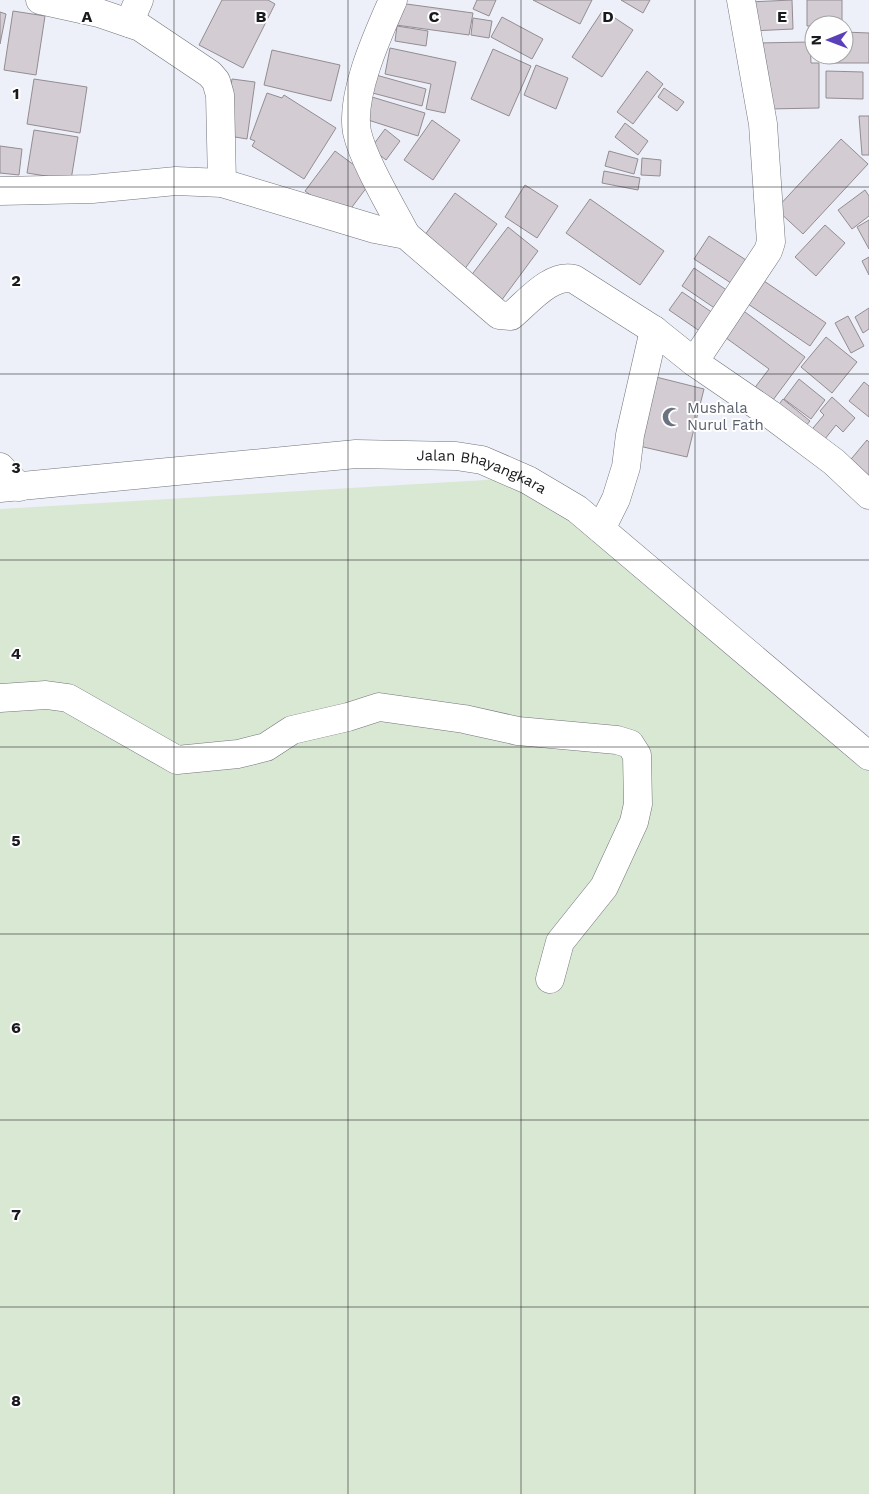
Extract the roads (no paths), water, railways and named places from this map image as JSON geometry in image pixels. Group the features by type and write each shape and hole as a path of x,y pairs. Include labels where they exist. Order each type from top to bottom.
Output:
{"street":[{"path":"40,0 99,13 134,11 140,27 195,63 216,81 220,95 222,183"},
{"path":"393,0 371,51 358,104 357,131 385,195 406,235 499,315 511,316 555,279 564,277 574,280 654,330 694,362 786,426 834,462 869,495"},
{"path":"694,362 768,251 771,242 763,124 741,0"},
{"path":"0,191 92,189 176,181 222,183 374,229 406,235"},
{"path":"602,529 616,499 626,468 630,435 654,330"},
{"name":"Jalan Bhayangkara","path":"9,488 356,454 456,456 482,460 528,480 577,509 869,756"},
{"path":"0,467 9,488"},
{"path":"0,698 46,695 68,698 119,725 165,755 177,760 238,754 266,747 292,730 348,717 379,707 464,719 518,731 617,740 630,744 637,755 638,804 634,822 604,888 560,942 550,979"}],"place":[{"name":"Mushala Nurul Fath","path":"672,417"}]}
